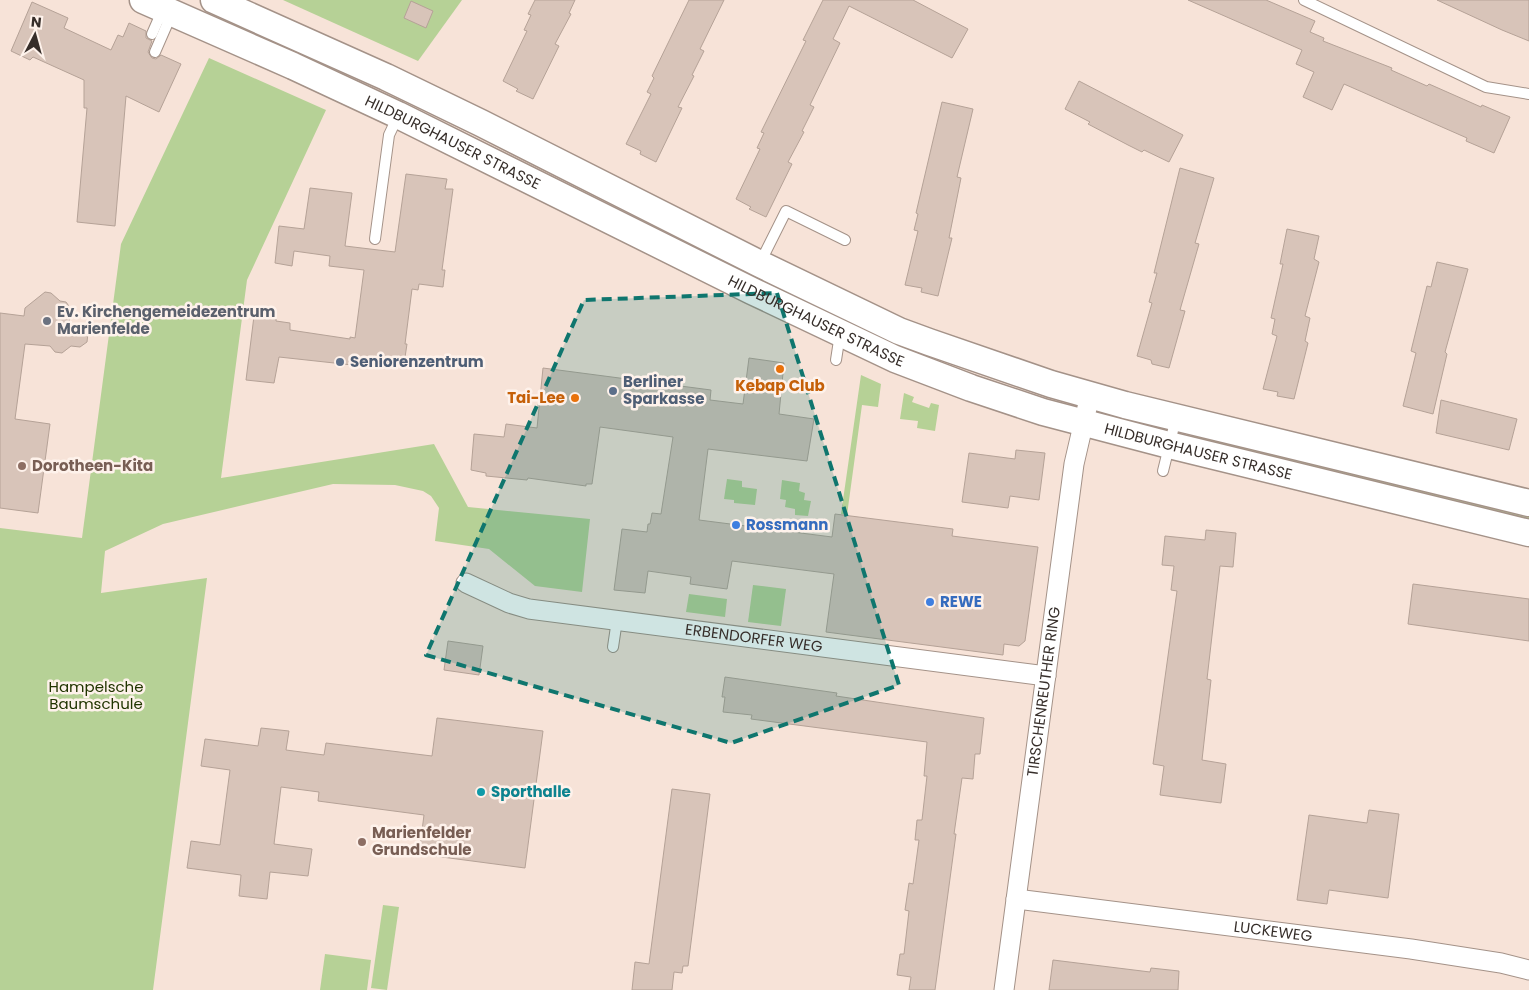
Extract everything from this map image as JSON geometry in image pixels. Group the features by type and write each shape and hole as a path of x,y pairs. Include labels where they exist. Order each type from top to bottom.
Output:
{"main road":[{"name":"HILDBURGHAUSER STRASSE","path":"214,0 462,113 760,264 899,330 994,380 1082,422 1529,533"},
{"name":"HILDBURGHAUSER STRASSE","path":"159,7 398,115 895,359 994,380 1090,395 1529,503"}],"street":[{"name":"TIRSCHENREUTHER RING","path":"1004,990 1074,464 1082,422 1090,395"},
{"name":"ERBENDORFER WEG","path":"466,583 509,603 529,609 1046,676"},
{"name":"LUCKEWEG","path":"1016,899 1420,950 1501,963 1529,970"}],"lane":[{"path":"1304,0 1486,87 1529,94"},
{"path":"152,34 159,7"},
{"path":"154,52 159,7"},
{"path":"375,239 389,135 398,115"},
{"path":"760,264 786,211 845,240"},
{"path":"836,360 840,333"},
{"path":"1163,471 1176,417"},
{"path":"613,647 617,620"}],"highlighted area":[{"path":"777,293 899,685 731,743 426,655 584,300"}],"green space":[{"path":"283,0 462,0 418,61"},
{"name":"Hampelsche Baumschule","path":"209,58 326,110 247,280 221,478 434,444 468,507 590,519 582,592 535,586 489,549 435,541 439,508 431,496 423,491 395,485 333,484 163,524 105,551 101,593 207,578 153,990 0,990 0,528 82,538 121,244"},
{"path":"861,375 881,384 878,407 862,405 847,515 841,514"},
{"path":"904,393 914,397 912,402 929,408 931,403 939,405 935,431 917,428 918,421 900,419"},
{"path":"1194,433 1529,514 1529,521 1193,439"},
{"path":"727,479 742,481 742,487 757,489 755,505 734,503 734,500 724,499"},
{"path":"782,480 800,483 799,491 805,493 804,500 811,501 808,516 795,515 795,509 785,507 786,500 780,499"},
{"path":"753,585 786,589 781,626 748,622"},
{"path":"689,594 727,599 725,617 686,612"},
{"path":"383,905 399,907 387,990 371,988"},
{"path":"325,954 371,960 367,990 320,990"}],"building":[{"path":"535,0 575,0 569,13 571,14 555,44 559,46 533,99 516,91 518,89 503,81 527,31 524,30 531,15 528,14"},
{"path":"689,0 724,0 700,49 704,51 678,107 682,108 656,162 640,154 641,151 626,144 651,94 647,92 654,78 652,76"},
{"path":"823,0 913,0 968,29 952,58 849,6 833,39 840,43 810,105 814,107 802,131 804,132 788,162 792,164 766,217 749,209 751,207 736,199 760,149 757,148 764,133 761,132 806,41 803,40"},
{"path":"1188,0 1266,0 1315,21 1310,32 1324,38 1323,41 1392,68 1391,70 1427,86 1429,84 1481,107 1482,105 1510,117 1494,153 1466,141 1467,138 1344,84 1332,110 1303,97 1314,72 1296,64 1302,50"},
{"path":"1437,0 1529,0 1529,41 1502,30"},
{"path":"411,1 433,11 426,28 404,18"},
{"path":"32,2 68,18 64,28 111,50 118,35 123,37 129,23 146,31 146,38 152,41 148,52 152,58 156,59 161,55 181,64 159,112 126,96 115,226 77,222 87,108 84,108 84,80 33,57 30,60 11,51"},
{"path":"1079,81 1183,135 1169,162 1144,150 1142,152 1128,145 1088,124 1090,122 1065,109"},
{"path":"942,102 973,109 957,177 961,178 949,238 952,238 938,296 921,292 922,288 905,285 918,231 914,230 918,214 916,213"},
{"path":"1180,168 1214,178 1195,243 1199,244 1180,310 1185,311 1169,368 1152,364 1151,360 1137,356 1152,303 1149,302 1157,273 1154,273"},
{"path":"406,174 447,179 445,189 453,189 442,270 445,270 443,287 419,284 418,290 412,289 404,364 380,362 379,367 371,367 279,357 274,383 246,380 254,316 290,323 290,330 350,339 350,337 355,338 364,270 329,266 330,256 294,251 292,266 275,263 279,226 304,229 310,188 352,193 345,246 395,252"},
{"path":"1287,229 1319,236 1314,259 1319,262 1305,316 1310,318 1305,341 1308,343 1294,399 1277,396 1278,392 1263,389 1277,336 1272,334 1275,319 1271,318 1283,264 1280,264"},
{"path":"1437,262 1468,269 1445,352 1447,354 1433,414 1403,406 1416,353 1411,351 1427,286 1431,287"},
{"path":"45,292 51,293 60,301 66,302 71,309 69,324 83,325 88,333 87,342 80,347 71,346 62,353 55,352 50,346 25,344 15,419 50,424 38,513 0,508 0,313 24,316 25,308"},
{"path":"749,358 784,363 779,414 814,419 807,461 708,449 699,520 832,537 835,514 953,529 952,536 1038,547 1025,641 1019,646 1004,644 1003,655 826,632 834,574 732,561 727,589 690,584 691,577 648,571 645,593 614,590 622,529 647,532 652,513 661,514 673,437 600,427 592,484 586,484 586,486 528,478 527,480 486,476 486,473 471,470 474,434 504,437 506,424 537,428 543,368 711,390 710,400 743,404"},
{"path":"1441,400 1517,419 1509,450 1436,433"},
{"path":"1016,450 1045,453 1039,500 1010,496 1008,508 962,502 969,453 1015,459"},
{"path":"1206,530 1236,533 1233,567 1220,566 1207,679 1211,680 1202,760 1226,764 1221,803 1160,795 1164,766 1153,764 1177,591 1171,590 1174,566 1162,565 1165,536 1205,540"},
{"path":"1413,584 1529,599 1529,641 1408,624"},
{"path":"448,641 483,646 479,675 444,670"},
{"path":"725,677 837,693 836,696 984,718 980,754 975,754 973,779 962,778 935,990 909,990 911,977 897,975 900,954 904,954 909,911 905,910 909,883 913,884 919,840 915,840 917,820 922,820 927,776 924,776 927,742 751,719 752,715 723,712 725,697 722,697"},
{"path":"437,718 543,731 525,868 419,854 424,815 318,801 319,792 281,787 274,844 312,849 308,876 270,872 267,899 239,896 241,875 187,868 191,841 220,845 230,770 201,766 205,739 258,746 261,728 289,731 286,750 324,755 326,743 432,756"},
{"path":"672,789 710,794 688,966 683,966 682,973 674,972 672,990 632,990 635,962 649,964"},
{"path":"1369,810 1399,814 1388,898 1329,890 1327,904 1297,900 1309,815 1367,823"},
{"path":"1053,960 1150,972 1151,968 1179,971 1178,990 1049,990"}],"place":[{"name":"Ev. Kirchengemeidezentrum Marienfelde","path":"47,321"},
{"name":"Seniorenzentrum","path":"340,362"},
{"name":"Kebap Club","path":"780,369"},
{"name":"Berliner Sparkasse","path":"613,391"},
{"name":"Tai-Lee","path":"575,398"},
{"name":"Dorotheen-Kita","path":"22,466"},
{"name":"Rossmann","path":"736,525"},
{"name":"REWE","path":"930,602"},
{"name":"Sporthalle","path":"481,792"},
{"name":"Marienfelder Grundschule","path":"362,842"}]}
